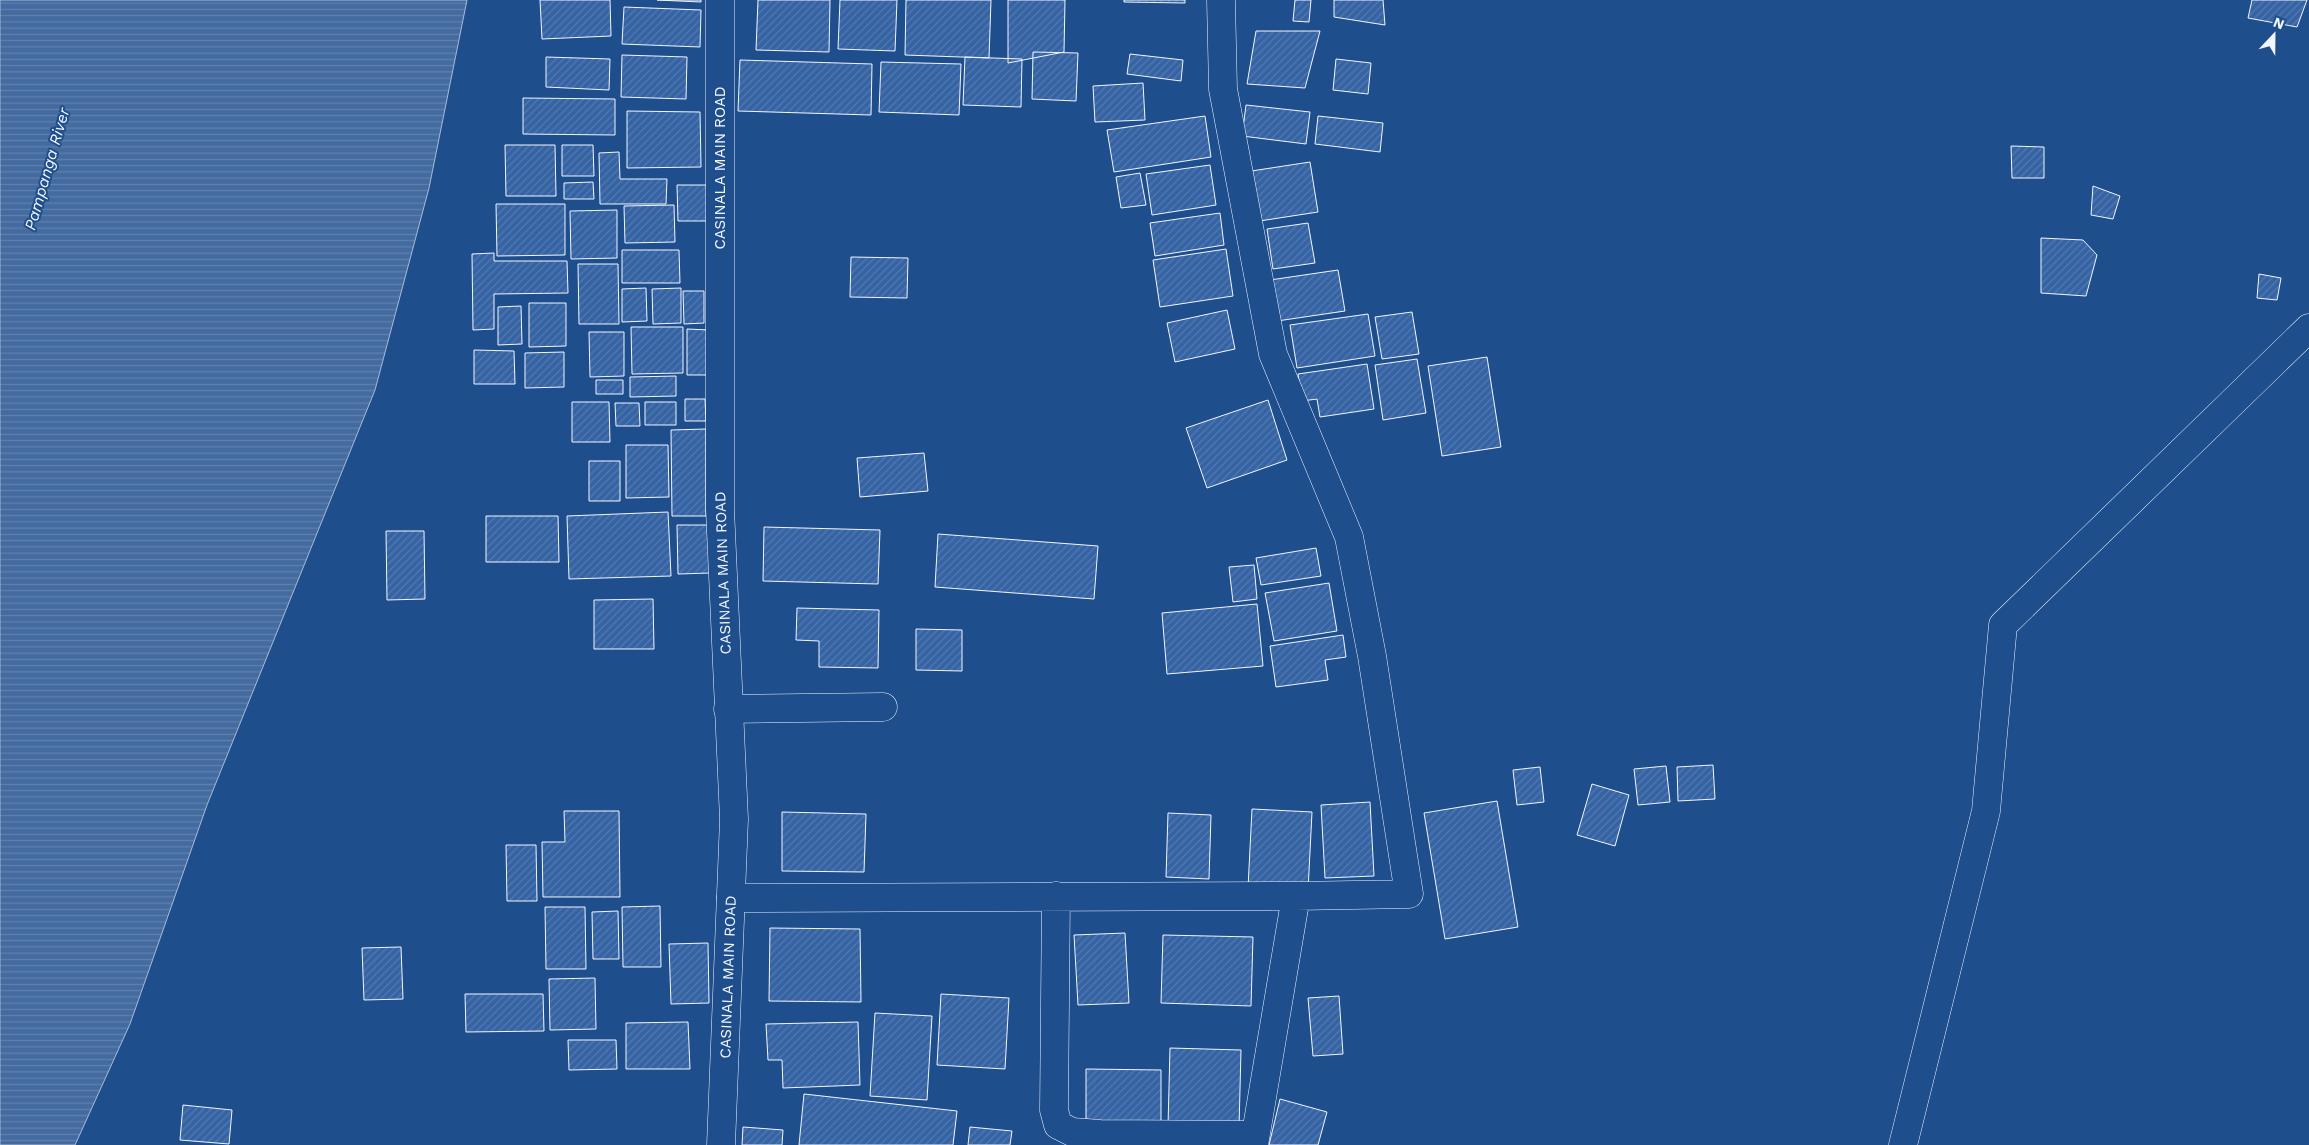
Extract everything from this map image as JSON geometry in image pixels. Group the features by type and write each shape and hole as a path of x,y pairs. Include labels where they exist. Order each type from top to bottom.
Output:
{"street":[{"name":"CASINALA MAIN ROAD","path":"720,0 720,499 734,819 721,1145"},
{"path":"731,898 1409,894 1372,656 1349,537 1273,354 1223,89 1221,0"},
{"path":"1903,1145 1986,811 2003,625 2309,328"},
{"path":"728,709 883,707"},
{"path":"1056,896 1054,1110 1058,1125 1072,1132 1254,1140 1296,896"}],"water":[{"name":"Pampanga River","path":"0,0 467,0 429,188 375,390 207,805 130,1024 75,1145 0,1145"}],"building":[{"path":"540,0 610,0 611,36 542,39"},
{"path":"657,0 701,0 701,2"},
{"path":"758,0 830,0 829,52 756,50"},
{"path":"840,0 897,0 895,51 838,49"},
{"path":"906,0 991,0 989,58 905,55"},
{"path":"1008,0 1065,0 1064,52 1008,63"},
{"path":"1124,0 1185,0 1185,3 1124,2"},
{"path":"1295,0 1311,0 1309,22 1293,21"},
{"path":"1334,0 1383,0 1385,25 1334,17"},
{"path":"2252,0 2307,0 2297,27 2248,18"},
{"path":"624,7 701,10 700,47 622,44"},
{"path":"1256,31 1320,31 1305,88 1247,84"},
{"path":"1033,52 1078,53 1076,101 1032,99"},
{"path":"1130,54 1183,60 1181,81 1127,74"},
{"path":"622,55 687,57 686,99 621,97"},
{"path":"546,57 610,59 609,90 546,87"},
{"path":"965,57 1022,59 1021,107 963,105"},
{"path":"1336,59 1371,63 1368,94 1333,90"},
{"path":"740,60 872,64 871,115 738,111"},
{"path":"881,62 961,64 959,115 879,112"},
{"path":"1143,83 1145,120 1095,122 1093,86"},
{"path":"523,98 615,99 615,135 523,134"},
{"path":"1246,105 1310,112 1306,144 1242,136"},
{"path":"627,111 700,112 701,167 627,168"},
{"path":"1205,116 1211,157 1114,172 1107,130"},
{"path":"1318,116 1383,123 1380,152 1315,144"},
{"path":"505,145 555,145 556,196 506,196"},
{"path":"562,145 593,145 594,176 562,176"},
{"path":"2011,146 2044,147 2044,178 2012,178"},
{"path":"619,152 620,179 667,179 666,204 600,204 599,153"},
{"path":"1310,162 1318,212 1253,222 1245,172"},
{"path":"1210,165 1216,205 1152,215 1146,174"},
{"path":"1140,173 1146,205 1121,208 1116,177"},
{"path":"593,182 594,199 564,199 564,183"},
{"path":"677,185 707,185 708,221 678,221"},
{"path":"2093,186 2120,196 2113,219 2091,215"},
{"path":"496,204 565,204 565,255 497,256"},
{"path":"674,205 675,242 625,243 624,206"},
{"path":"617,210 617,258 571,259 570,211"},
{"path":"1220,213 1224,245 1155,256 1150,223"},
{"path":"1308,223 1315,263 1273,269 1267,229"},
{"path":"2041,238 2083,240 2097,255 2086,296 2041,293"},
{"path":"1226,249 1233,296 1160,307 1153,260"},
{"path":"622,250 679,250 680,283 622,283"},
{"path":"494,253 494,261 567,261 568,293 494,294 494,329 473,330 472,254"},
{"path":"851,257 908,258 907,298 850,297"},
{"path":"578,264 618,264 619,324 579,324"},
{"path":"1338,270 1345,311 1277,321 1270,280"},
{"path":"2259,274 2281,278 2277,300 2257,298"},
{"path":"646,288 647,321 622,322 622,289"},
{"path":"681,288 681,323 653,324 652,289"},
{"path":"683,291 704,291 704,323 684,324"},
{"path":"529,303 566,303 566,346 529,347"},
{"path":"521,306 522,344 498,345 498,307"},
{"path":"1227,310 1235,349 1175,362 1167,323"},
{"path":"1412,312 1419,354 1382,359 1375,317"},
{"path":"1368,314 1375,356 1297,368 1290,325"},
{"path":"631,327 683,327 683,373 632,374"},
{"path":"687,329 709,330 710,375 687,375"},
{"path":"589,332 624,332 624,376 590,377"},
{"path":"474,350 514,351 515,384 474,384"},
{"path":"564,352 564,387 525,388 525,353"},
{"path":"1487,357 1501,447 1442,456 1428,366"},
{"path":"1417,359 1426,413 1383,420 1375,365"},
{"path":"1367,364 1374,409 1320,417 1317,399 1302,401 1298,374"},
{"path":"676,376 676,396 630,397 630,377"},
{"path":"596,380 623,380 623,394 596,394"},
{"path":"685,399 705,399 706,421 685,421"},
{"path":"1268,400 1287,460 1207,488 1186,428"},
{"path":"572,402 609,402 610,442 572,442"},
{"path":"645,402 676,402 676,425 645,425"},
{"path":"615,403 639,403 640,426 616,426"},
{"path":"706,429 706,516 672,516 671,430"},
{"path":"626,445 668,445 669,497 626,498"},
{"path":"924,453 928,491 860,497 857,458"},
{"path":"589,461 620,461 620,501 589,501"},
{"path":"668,512 671,576 569,579 567,516"},
{"path":"486,516 558,516 559,562 486,562"},
{"path":"677,525 709,525 710,573 678,574"},
{"path":"764,527 880,530 878,584 763,581"},
{"path":"386,531 424,531 425,599 387,600"},
{"path":"938,534 1098,546 1094,599 935,587"},
{"path":"1316,548 1321,576 1261,585 1256,558"},
{"path":"1254,565 1257,599 1233,602 1229,567"},
{"path":"1329,583 1337,631 1274,641 1265,593"},
{"path":"653,599 654,649 594,649 594,600"},
{"path":"1257,604 1263,666 1167,674 1162,613"},
{"path":"797,608 879,610 878,668 819,667 819,641 796,640"},
{"path":"916,629 962,630 962,671 916,670"},
{"path":"1343,635 1346,657 1325,660 1328,680 1276,687 1270,646"},
{"path":"1713,765 1715,799 1678,801 1677,767"},
{"path":"1666,766 1670,802 1638,805 1634,769"},
{"path":"1540,767 1544,802 1517,805 1513,770"},
{"path":"1592,784 1629,795 1615,846 1577,835"},
{"path":"1497,801 1518,927 1445,939 1424,813"},
{"path":"1370,802 1374,876 1325,878 1321,805"},
{"path":"1252,809 1312,812 1308,891 1248,888"},
{"path":"564,811 619,811 620,897 543,897 542,842 565,842"},
{"path":"782,812 866,814 864,872 782,871"},
{"path":"1168,813 1211,815 1209,879 1166,877"},
{"path":"506,845 536,845 537,901 507,901"},
{"path":"660,906 661,967 623,967 622,907"},
{"path":"545,907 585,907 586,969 546,969"},
{"path":"618,911 619,959 593,959 592,912"},
{"path":"770,928 860,929 861,1002 769,1001"},
{"path":"1125,933 1129,1003 1078,1005 1074,935"},
{"path":"1163,935 1253,937 1251,1006 1161,1003"},
{"path":"708,943 709,1003 671,1004 669,944"},
{"path":"401,947 403,999 364,1000 362,948"},
{"path":"595,978 596,1029 550,1030 549,979"},
{"path":"465,994 543,994 544,1031 466,1032"},
{"path":"941,994 1009,998 1005,1069 937,1065"},
{"path":"1339,996 1343,1054 1313,1056 1308,998"},
{"path":"875,1013 932,1016 927,1100 870,1096"},
{"path":"688,1022 690,1069 626,1069 626,1023"},
{"path":"858,1022 860,1085 783,1088 782,1060 768,1060 766,1024"},
{"path":"568,1040 616,1040 617,1069 569,1070"},
{"path":"1170,1048 1241,1050 1239,1128 1168,1126"},
{"path":"1086,1069 1161,1070 1161,1122 1086,1121"},
{"path":"804,1094 957,1111 953,1145 799,1145"},
{"path":"1280,1099 1327,1112 1318,1145 1269,1145"},
{"path":"183,1105 232,1110 229,1144 180,1140"},
{"path":"743,1127 783,1130 782,1145 742,1145"},
{"path":"970,1127 1012,1131 1010,1145 968,1145"}]}
